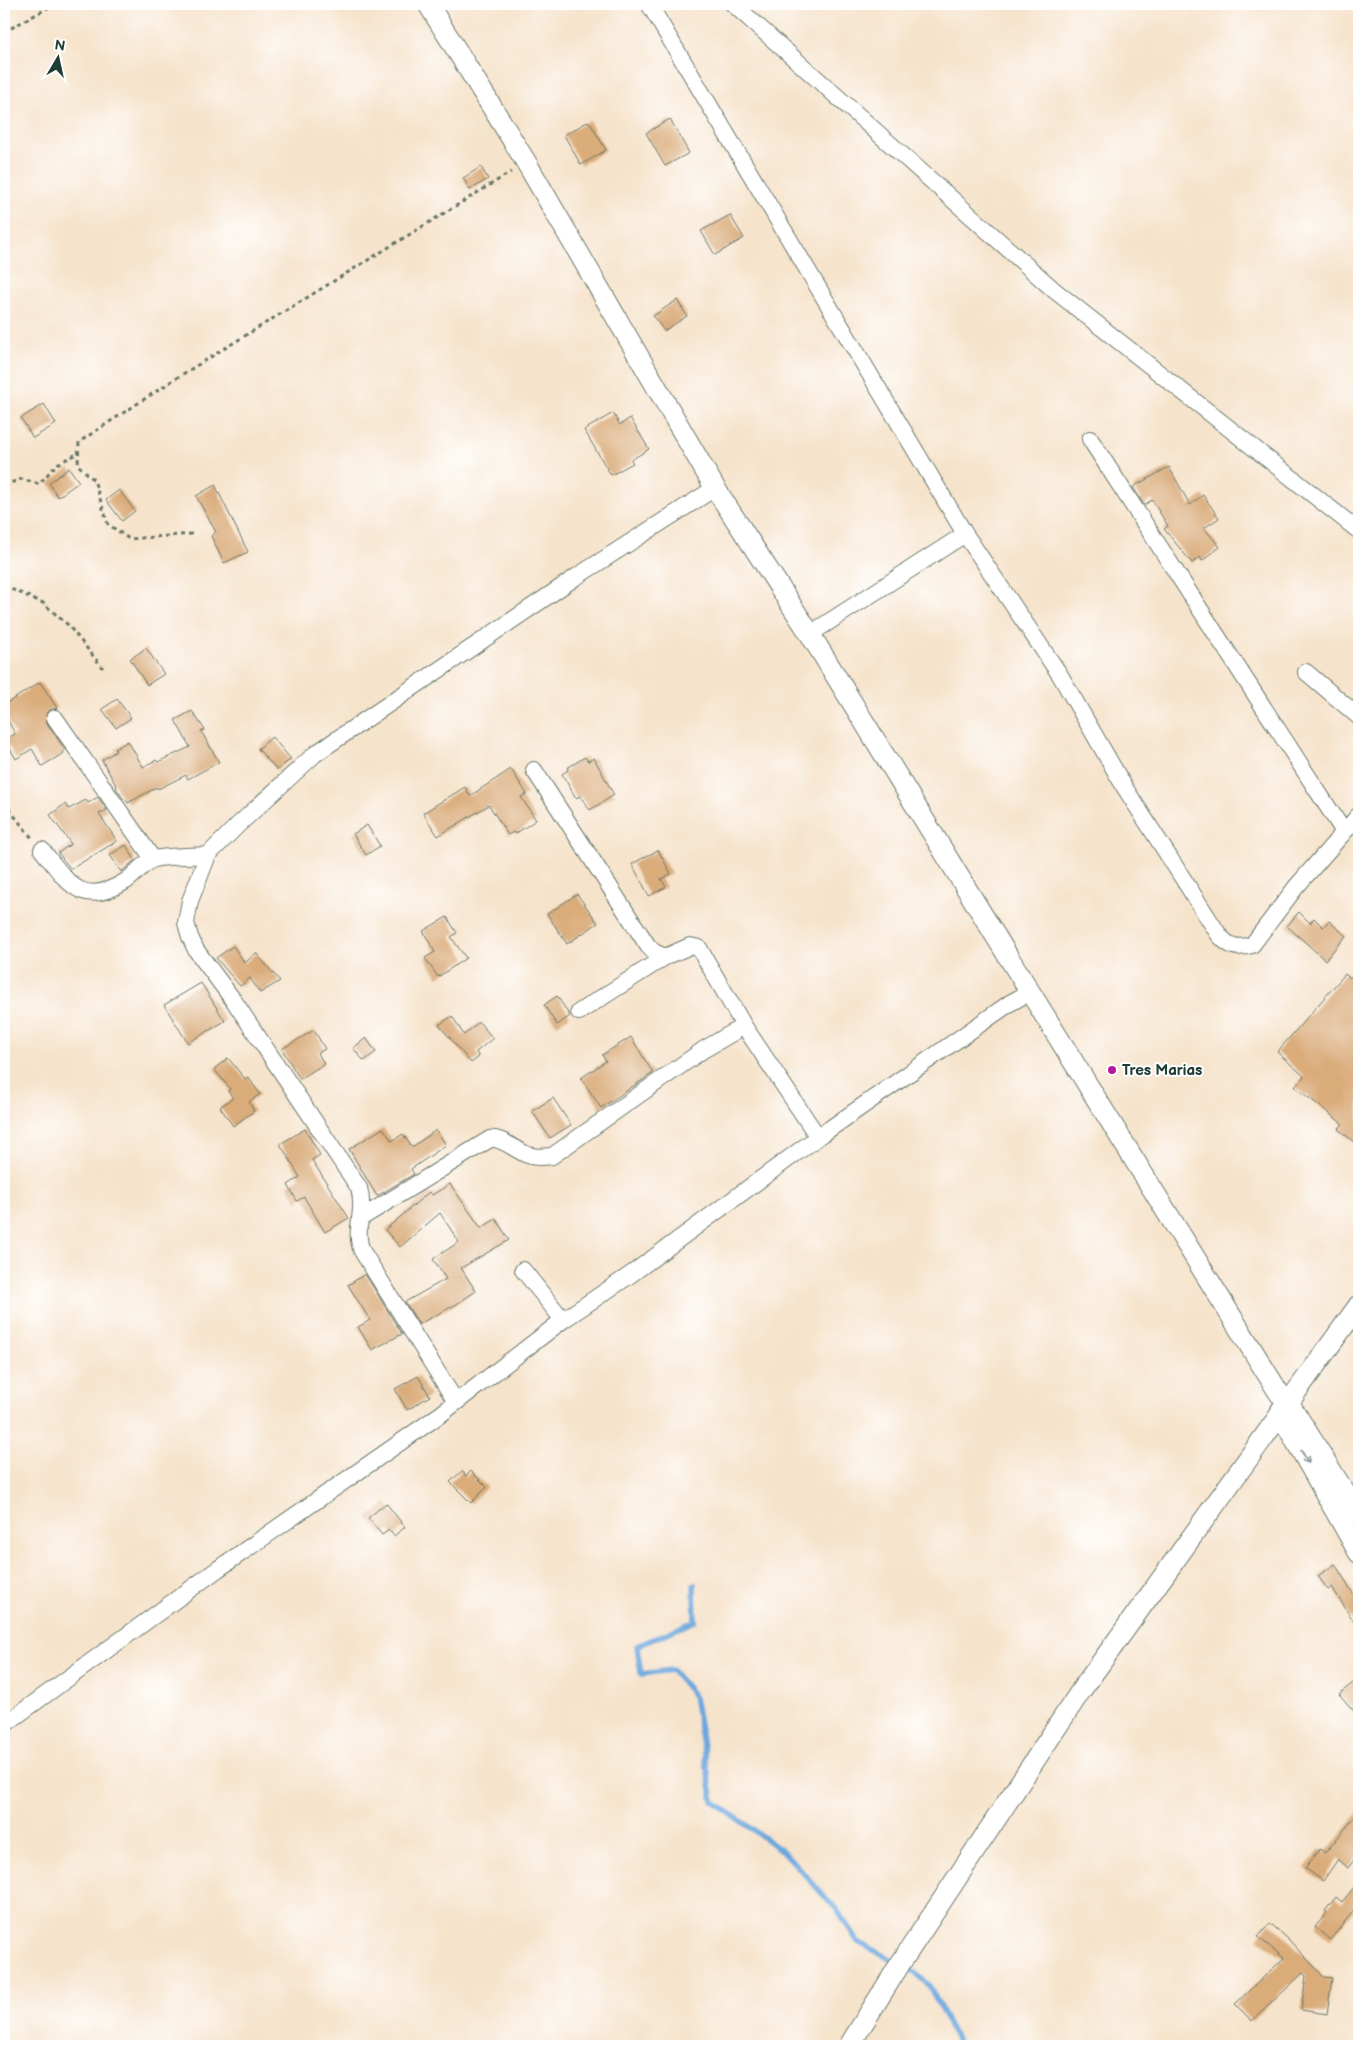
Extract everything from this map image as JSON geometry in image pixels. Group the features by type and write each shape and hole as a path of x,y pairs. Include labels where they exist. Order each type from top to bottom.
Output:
{"street":[{"path":"428,4 526,162 715,488 810,634 1030,992 1244,1334 1283,1404 1359,1553"},
{"path":"649,4 964,534 1060,675 1125,788 1219,936 1226,943 1234,947 1252,945 1296,887 1359,815"},
{"path":"733,4 1054,290 1359,531"},
{"path":"1090,439 1344,832"},
{"path":"456,1402 362,1251 358,1242 363,1206 359,1188 234,1001 196,950 186,923 190,901 208,855 315,754 576,577 715,488"},
{"path":"810,634 964,534"},
{"path":"1306,672 1359,717"},
{"path":"55,718 153,859"},
{"path":"534,770 648,946 654,952 665,957"},
{"path":"42,850 68,882 80,891 90,894 101,893 126,881 153,859 208,855"},
{"path":"579,1012 665,957 690,946 699,948 744,1026 818,1137"},
{"path":"4,1725 218,1569 456,1402 563,1320 630,1275 818,1137 1010,1002 1030,992"},
{"path":"361,1218 490,1139 498,1140 528,1155 540,1158 552,1156 703,1050 744,1026"},
{"path":"523,1270 563,1320"},
{"path":"850,2046 900,1964 1082,1689 1283,1404 1359,1305"},
{"path":"1283,1404 1359,1515"}],"path":[{"path":"4,32 55,4"},
{"path":"192,534 129,539 108,524 94,480 78,465 79,442 162,388 526,162"},
{"path":"4,485 22,479 39,484 57,464 79,453"},
{"path":"4,586 43,603 68,625 103,668"},
{"path":"4,803 42,850"}],"building":[{"path":"670,119 689,153 665,166 646,133"},
{"path":"589,121 606,150 581,165 564,135"},
{"path":"481,167 488,179 470,190 463,178"},
{"path":"730,215 744,238 715,255 701,231"},
{"path":"677,300 687,316 664,331 653,316"},
{"path":"44,404 56,424 33,438 21,418"},
{"path":"613,413 620,425 630,418 649,449 631,460 633,463 611,475 584,430"},
{"path":"1169,467 1190,505 1203,495 1219,518 1204,528 1220,547 1202,561 1200,557 1192,563 1164,529 1168,526 1152,500 1144,505 1133,487"},
{"path":"69,468 79,482 58,497 49,483"},
{"path":"215,485 248,552 224,563 211,536 216,532 196,496"},
{"path":"119,490 135,511 122,521 106,500"},
{"path":"146,648 164,674 147,685 130,659"},
{"path":"40,682 57,708 46,713 47,723 65,750 63,751 64,753 42,766 32,749 16,759 5,740 15,734 4,713 4,705"},
{"path":"117,699 131,718 116,728 102,709"},
{"path":"192,711 205,730 201,731 219,762 188,779 186,775 158,789 157,787 128,803 116,788 102,760 128,741 143,767 190,747 175,720"},
{"path":"272,737 291,759 277,770 258,749"},
{"path":"585,757 588,761 594,758 614,795 590,810 580,796 576,798 562,774 568,770 567,768"},
{"path":"511,769 527,794 521,797 536,820 515,834 513,832 508,835 489,805 438,836 423,813 465,787 470,796"},
{"path":"98,797 107,810 99,814 117,841 71,869 58,853 71,844 50,815 65,804 69,809 86,800 88,803"},
{"path":"367,825 380,846 366,855 353,834"},
{"path":"126,845 135,860 121,872 110,855"},
{"path":"658,850 671,874 661,879 666,887 649,896 632,864"},
{"path":"577,894 598,923 567,944 547,914"},
{"path":"1299,912 1310,923 1314,918 1323,927 1329,921 1346,936 1325,960 1287,926"},
{"path":"447,917 457,933 451,937 466,958 438,977 425,958 435,952 423,931"},
{"path":"233,946 245,963 256,953 280,981 260,993 250,978 240,986 216,958"},
{"path":"1359,967 1359,1146 1338,1129 1343,1124 1295,1087 1304,1076 1277,1052 1345,974 1350,978"},
{"path":"201,983 225,1021 188,1043 164,1005"},
{"path":"557,996 570,1016 557,1025 544,1005"},
{"path":"452,1016 464,1035 479,1022 493,1038 476,1052 479,1057 471,1063 439,1025"},
{"path":"314,1030 325,1049 318,1053 324,1064 300,1079 282,1049"},
{"path":"631,1037 653,1073 601,1108 581,1078 606,1061 602,1055"},
{"path":"366,1038 376,1052 364,1061 353,1048"},
{"path":"228,1058 245,1079 248,1077 260,1094 249,1102 254,1111 233,1126 220,1107 233,1098 228,1091 230,1089 214,1069"},
{"path":"553,1098 571,1125 550,1138 532,1111"},
{"path":"383,1128 392,1141 403,1134 412,1147 436,1130 446,1145 411,1169 414,1174 377,1196 349,1149"},
{"path":"305,1129 320,1155 312,1160 349,1218 325,1232 304,1197 297,1201 288,1185 300,1177 280,1144"},
{"path":"450,1184 481,1228 496,1219 509,1240 461,1268 476,1291 455,1305 419,1324 405,1302 446,1279 433,1259 459,1242 440,1213 400,1247 385,1230 429,1192 432,1195"},
{"path":"365,1274 402,1334 372,1350 358,1327 370,1320 348,1285"},
{"path":"418,1376 430,1396 407,1410 395,1389"},
{"path":"462,1471 466,1476 471,1471 487,1487 471,1503 450,1482"},
{"path":"386,1503 405,1527 394,1536 389,1530 382,1535 368,1518"},
{"path":"1335,1564 1359,1603 1359,1630 1332,1587 1328,1590 1318,1576"},
{"path":"1359,1678 1359,1717 1339,1694"},
{"path":"1359,1812 1359,1854 1348,1868 1338,1859 1323,1881 1305,1868 1320,1849 1325,1853"},
{"path":"1359,1881 1359,1904 1330,1940 1315,1927 1327,1913 1325,1911 1336,1897 1342,1902"},
{"path":"1270,1923 1324,1977 1332,1978 1327,2014 1301,2010 1306,1976 1303,1973 1252,2021 1235,2004 1284,1958 1258,1937"}],"waterway":[{"path":"694,1584 695,1621 637,1646 641,1674 672,1670 694,1696 713,1801 785,1853 837,1910 858,1942 915,1973 929,1985 959,2046"}],"place":[{"name":"Tres Marias","path":"1112,1070"}]}
